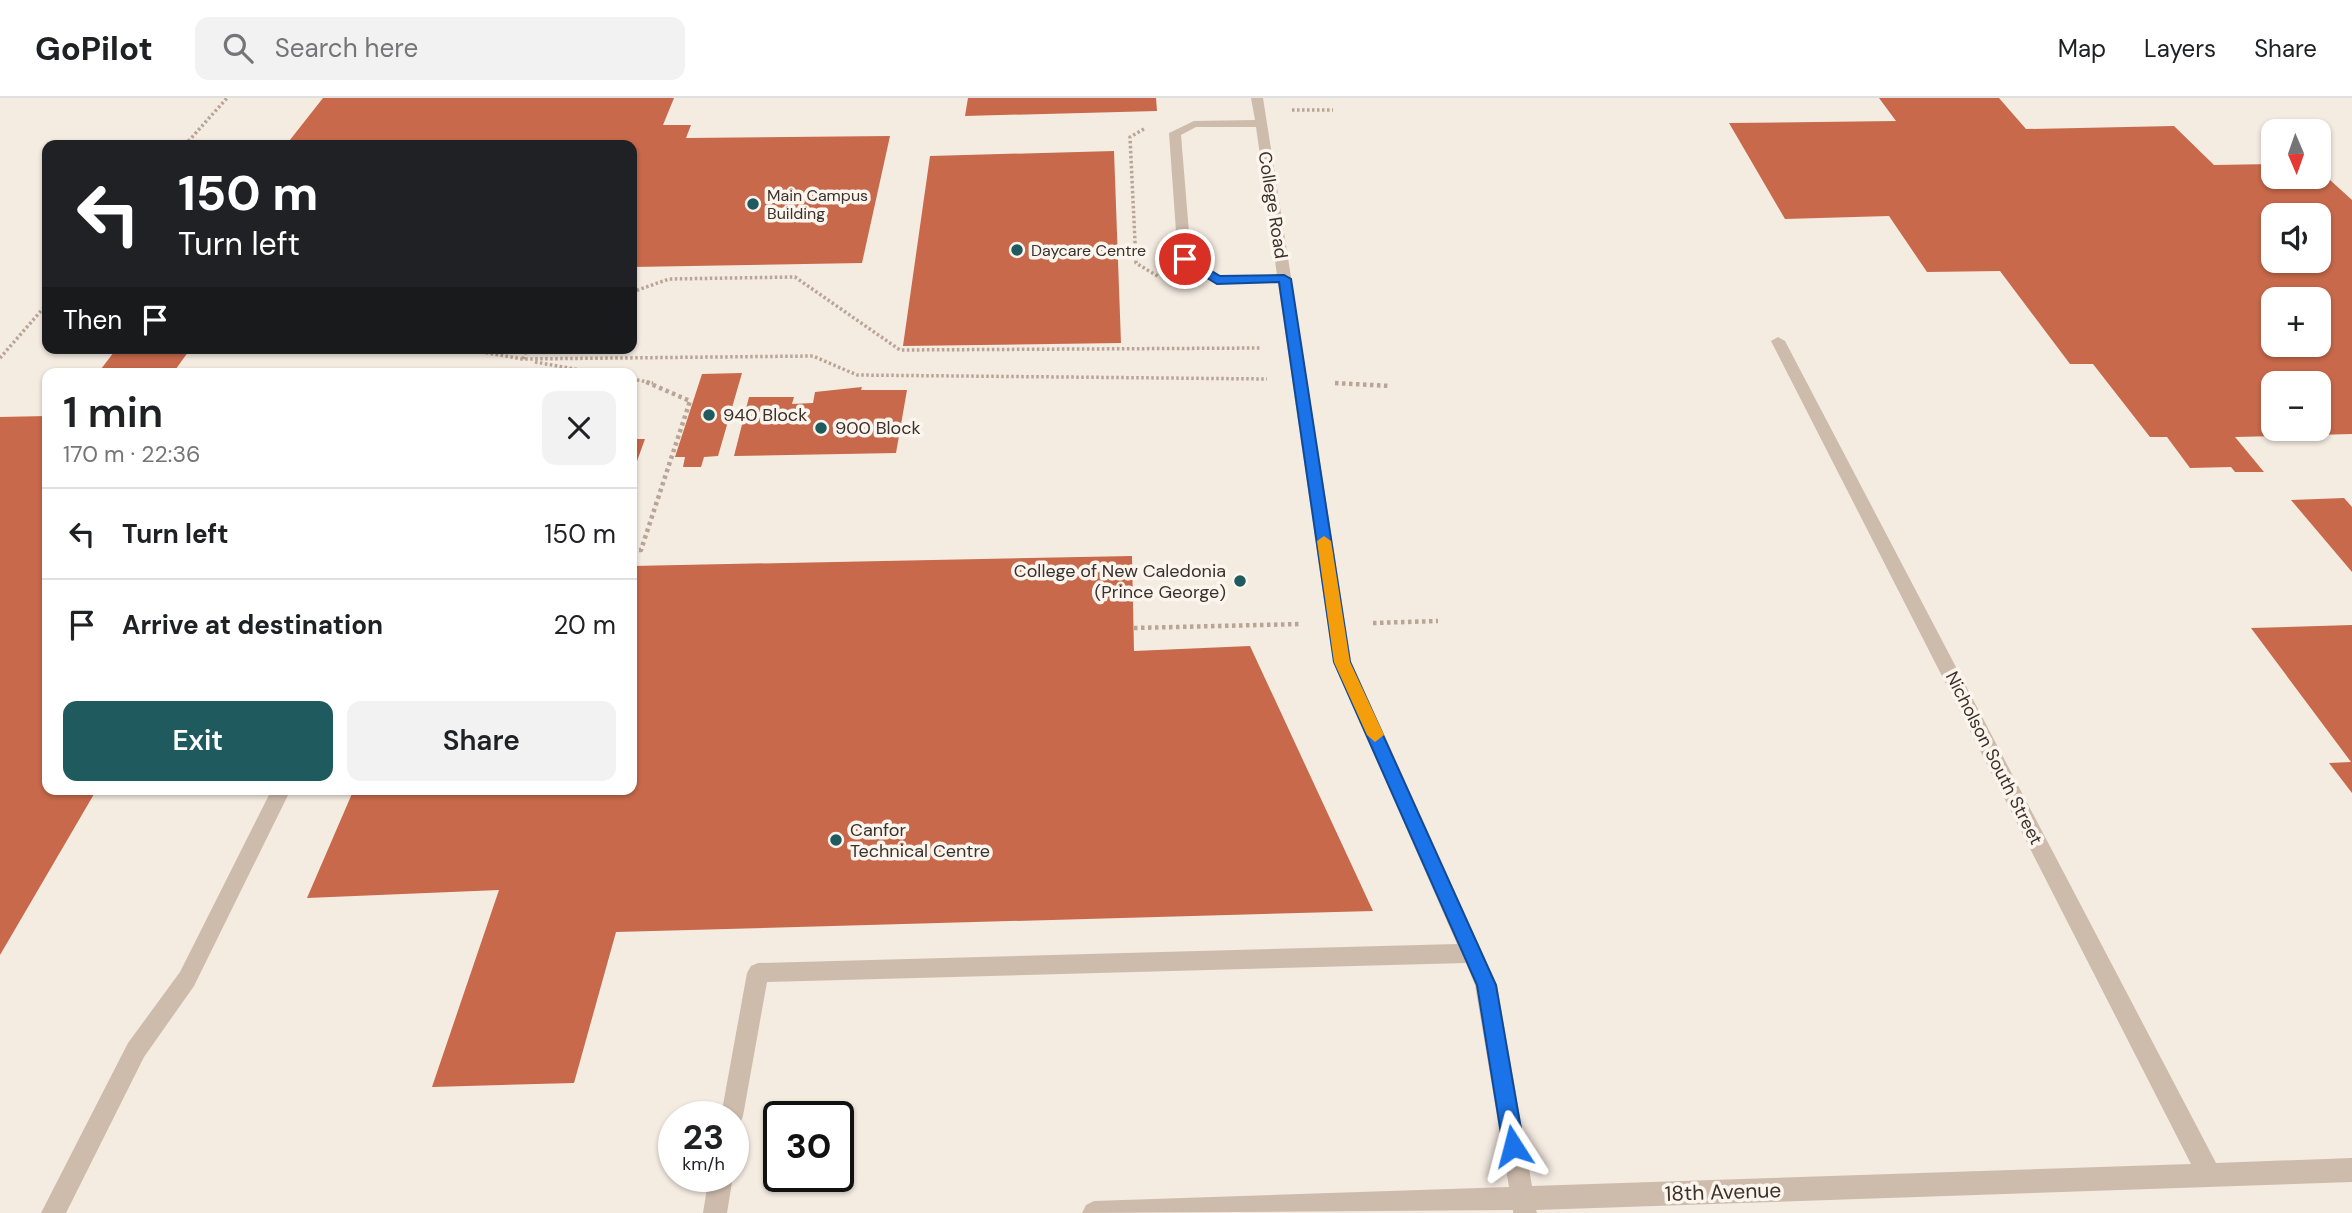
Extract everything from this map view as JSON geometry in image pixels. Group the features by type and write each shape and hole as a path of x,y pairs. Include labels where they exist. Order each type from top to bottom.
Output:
{"street":[{"name":"College Road","path":"1257,98 1342,662 1486,985 1523,1206"},
{"path":"1261,123 1194,124 1175,133 1185,259 1217,280 1284,279"},
{"name":"Nicholson South Street","path":"1778,341 2209,1174"},
{"path":"53,1213 136,1050 187,979 279,795"},
{"path":"735,1101 758,973 1472,953"},
{"name":"18th Avenue","path":"1094,1213 1523,1206 2209,1174 2352,1170"},
{"path":"715,1213 719,1192"}],"path":[{"path":"190,140 227,98"},
{"path":"637,290 669,279 795,277 900,350 1269,347"},
{"path":"0,358 42,310"},
{"path":"494,354 570,368"},
{"path":"522,359 524,354"},
{"path":"522,359 813,356 857,375 1273,379"},
{"path":"637,380 654,383 690,401 641,550 637,550"},
{"path":"1134,628 1438,621"}],"building":[{"name":"Main Campus Building","path":"323,98 674,98 663,125 691,125 686,138 890,136 862,263 637,267 637,140 290,140"},
{"path":"968,98 1156,98 1157,111 965,116"},
{"path":"1879,98 1999,98 2026,129 2174,126 2214,165 2261,164 2261,189 2331,189 2331,181 2352,200 2352,434 2331,435 2331,371 2261,371 2261,436 2235,437 2264,472 2235,472 2231,467 2190,468 2167,437 2150,437 2093,364 2070,364 2000,271 1927,272 1889,216 1785,219 1729,123 1896,121"},
{"name":"Daycare Centre","path":"1114,151 1121,343 903,346 930,156"},
{"path":"112,354 187,354 177,368 102,368"},
{"name":"940 Block","path":"742,373 718,456 704,457 701,467 683,467 685,457 675,457 702,374"},
{"name":"900 Block","path":"862,387 861,390 907,390 896,453 734,456 749,397 794,397 792,404 813,403 815,392"},
{"path":"42,416 42,795 93,795 0,955 0,417"},
{"path":"637,439 645,439 637,461"},
{"path":"2344,498 2352,507 2352,572 2291,500"},
{"name":"Canfor Technical Centre","path":"1132,556 1134,651 1250,646 1373,911 616,932 574,1083 432,1087 499,890 307,898 351,795 637,795 637,566"},
{"path":"2352,625 2352,793 2329,763 2351,762 2251,628"}],"slow traffic":[{"path":"1324,541 1342,662 1375,735"}],"place":[{"name":"Main Campus Building","path":"753,204"},
{"name":"Daycare Centre","path":"1017,250"},
{"name":"940 Block","path":"709,415"},
{"name":"900 Block","path":"821,428"},
{"name":"College of New Caledonia (Prince George)","path":"1240,581"},
{"name":"Canfor Technical Centre","path":"836,840"}],"route":[{"path":"1185,259 1217,280 1284,279 1342,662 1486,985 1513,1146"}]}
